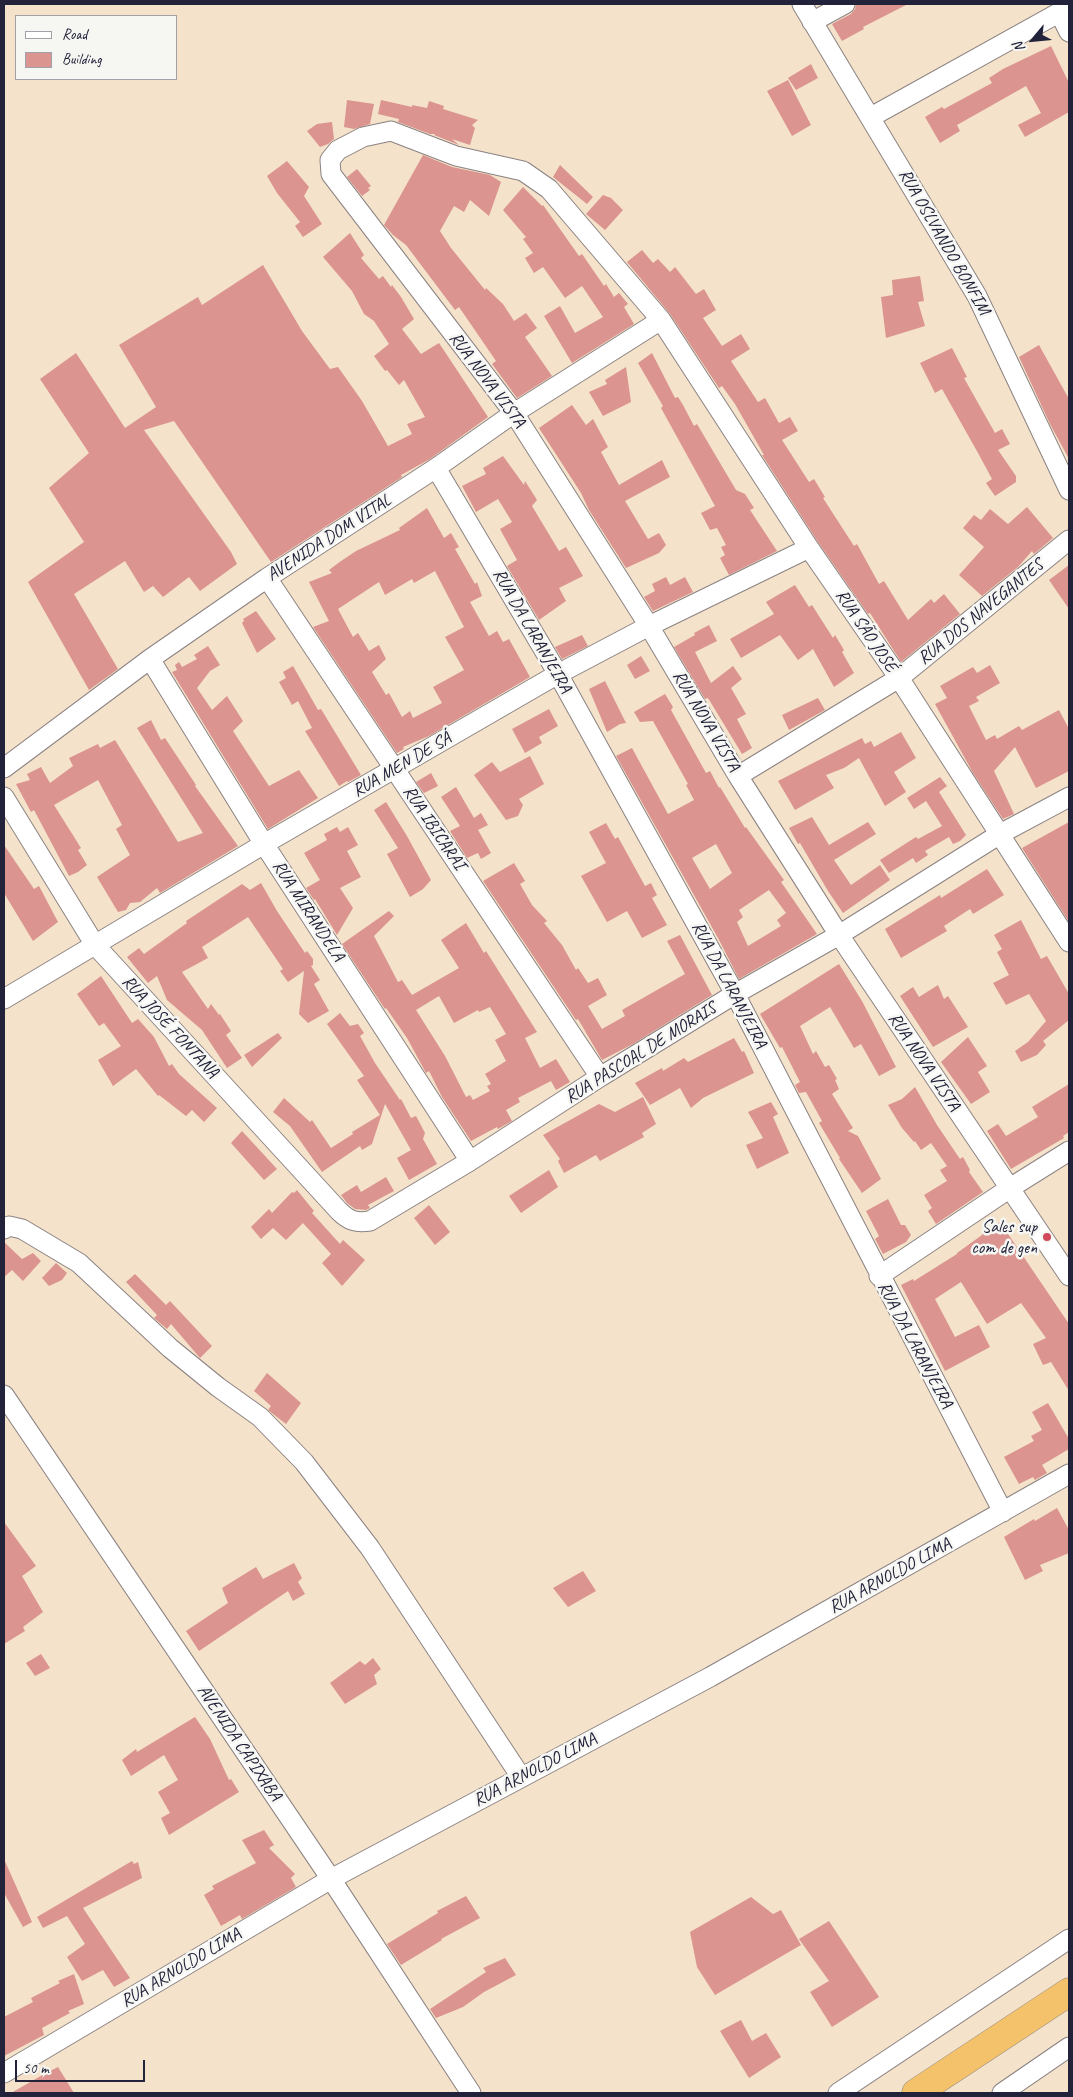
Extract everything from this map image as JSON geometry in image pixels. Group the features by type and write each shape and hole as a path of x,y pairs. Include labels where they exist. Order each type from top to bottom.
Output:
{"highway":[{"path":"916,2093 1069,1992"}],"street":[{"name":"RUA OSLVANDO BONFIM","path":"802,4 977,296 1069,490"},
{"path":"812,22 845,4"},
{"path":"871,117 1064,10 1069,32"},
{"name":"RUA SÃO JOSÉ","path":"331,174 330,160 338,150 363,136 391,131 456,156 523,171 549,189 661,320 809,548 899,678 1069,942"},
{"name":"RUA NOVA VISTA","path":"331,174 514,413 649,626 738,776 840,935 1069,1276"},
{"name":"AVENIDA DOM VITAL","path":"4,767 150,659 266,578 436,468 514,413 661,320"},
{"name":"RUA DA LARANJEIRA","path":"436,468 558,674 735,994 879,1276 1003,1512"},
{"name":"RUA DOS NAVEGANTES","path":"738,776 899,678 1069,540"},
{"name":"RUA MEN DE SÁ","path":"4,1000 264,844 558,674 649,626 809,548"},
{"name":"RUA IBICARAI","path":"266,578 600,1077"},
{"name":"RUA MIRANDELA","path":"150,659 264,844 470,1161"},
{"name":"RUA JOSÉ FONTANA","path":"4,797 95,945 346,1218 358,1223 370,1221"},
{"name":"RUA PASCOAL DE MORAIS","path":"370,1221 470,1161 600,1077 735,994 840,935 1000,834 1069,797"},
{"path":"879,1276 1010,1188 1069,1151"},
{"path":"4,1229 9,1226 22,1229 80,1264 170,1348 218,1387 260,1417 304,1462 370,1548 521,1777"},
{"name":"AVENIDA CAPIXABA","path":"4,1395 331,1879 471,2093"},
{"name":"RUA ARNOLDO LIMA","path":"4,2073 331,1879 710,1677 1069,1474"},
{"path":"838,2093 1069,1939"},
{"path":"1002,2093 1069,2047"}],"building":[{"path":"856,4 908,4 863,27 864,29 842,41 832,24 851,14"},
{"path":"1051,46 1069,83 1069,112 1025,137 1018,125 1041,113 1026,86 957,125 960,131 940,143 925,117 992,83 989,78 1003,69"},
{"path":"811,64 818,78 796,90 788,78"},
{"path":"788,80 811,125 792,136 767,91"},
{"path":"347,100 374,104 370,124 354,129 344,127"},
{"path":"381,100 412,107 412,105 427,108 429,101 444,106 443,109 478,120 472,125 475,128 470,145 452,139 459,145 435,134 430,134 398,122 399,119 378,114"},
{"path":"332,122 334,139 320,147 307,131 317,124"},
{"path":"423,155 452,167 490,175 501,182 489,216 470,200 464,212 454,206 440,231 451,248 485,290 486,288 503,304 514,321 526,313 537,328 525,337 552,376 517,398 492,364 496,361 459,307 455,310 406,245 384,225"},
{"path":"287,161 309,187 304,196 322,224 303,237 295,226 300,222 277,193 267,176"},
{"path":"560,165 593,197 587,204 553,177"},
{"path":"357,169 371,186 368,188 370,190 362,196 347,177"},
{"path":"523,187 543,205 579,256 582,254 604,286 606,284 614,297 619,293 628,304 624,307 634,324 572,363 544,316 560,306 575,333 603,317 582,286 565,298 543,267 534,273 525,258 533,253 523,239 526,237 503,210"},
{"path":"603,195 611,198 623,210 605,230 586,214"},
{"path":"350,233 364,255 361,258 379,279 383,276 391,287 392,285 414,319 402,329 421,354 439,343 488,417 430,459 401,475 402,477 271,562 174,421 144,430 231,552 237,564 200,591 189,577 163,597 153,586 144,592 125,561 74,594 118,669 89,690 28,582 84,542 49,488 89,453 40,379 76,353 125,428 156,407 119,345 198,297 202,305 263,265 302,331 330,369 338,367 362,401 388,446 412,434 407,424 425,417 404,380 399,385 374,356 389,344 374,321 364,314 352,291 323,257"},
{"path":"642,250 653,263 658,259 670,272 675,267 696,294 704,289 716,310 703,318 722,346 741,334 750,349 731,361 758,402 765,398 779,423 790,417 798,431 782,440 809,482 814,479 825,497 823,498 854,546 857,544 879,584 884,581 908,620 931,599 934,603 944,594 960,614 901,662 870,613 868,614 818,542 762,455 764,455 735,404 722,386 719,388 670,314 627,262"},
{"path":"920,276 924,301 918,302 925,326 886,338 881,297 893,295 892,280"},
{"path":"1039,345 1069,399 1069,459 1050,424 1019,357"},
{"path":"952,348 967,377 964,378 995,433 1002,429 1010,444 998,450 1016,476 1016,482 995,496 986,483 992,479 942,389 935,393 920,363"},
{"path":"652,353 675,398 678,397 694,426 697,424 736,490 745,494 754,508 750,510 777,551 729,575 720,558 725,555 721,547 726,545 717,528 710,530 701,513 715,506 661,408 663,406 638,363"},
{"path":"626,367 631,402 603,416 589,392 607,384 605,380"},
{"path":"572,405 586,425 593,419 608,447 601,452 619,485 662,460 670,477 625,501 648,539 659,533 666,545 659,553 626,568 539,428"},
{"path":"503,456 524,485 525,481 537,500 532,506 559,551 566,547 583,576 559,588 566,601 539,620 507,566 517,560 500,529 512,522 498,499 476,512 462,486 486,474 483,468"},
{"path":"1027,507 1053,538 1034,554 1032,551 1018,567 982,596 959,575 984,547 963,528 974,515 981,520 990,509 1008,524"},
{"path":"427,508 444,538 451,533 459,547 455,549 475,584 477,582 482,596 470,602 489,636 497,631 503,642 509,639 530,677 429,736 403,747 404,749 397,753 313,627 329,621 309,582 332,573 329,570 341,561 356,551 400,530 399,528","holes":["435,571 464,627 445,637 464,670 433,687 442,703 413,718 410,711 402,717 389,693 386,695 372,672 386,659 379,645 369,651 358,633 353,637 338,609 379,582 385,595 412,579 414,583"]},
{"path":"1069,565 1069,609 1049,580"},
{"path":"666,577 670,585 685,577 693,592 653,611 644,597 655,591 652,584"},
{"path":"795,585 809,607 812,605 833,638 835,635 854,673 834,687 813,649 798,660 780,635 741,658 730,639 774,614 766,602"},
{"path":"256,611 276,639 257,653 242,623 243,619"},
{"path":"709,625 717,641 695,652 711,683 733,666 742,679 731,688 746,714 737,719 752,748 742,754 708,698 705,699 674,647"},
{"path":"582,635 588,646 562,659 555,647"},
{"path":"208,646 220,665 210,671 197,688 212,710 227,696 243,721 233,731 269,786 299,770 318,798 268,829 172,672 177,670 175,665 179,662 182,667 197,659 194,655"},
{"path":"641,656 650,671 635,679 627,665"},
{"path":"990,665 1000,683 976,697 979,701 969,706 986,740 995,735 997,739 1019,726 1022,730 1059,710 1069,729 1069,771 1036,788 1015,747 994,771 1014,814 1003,819 973,773 935,704 947,698 940,686 973,667 977,673"},
{"path":"293,666 318,710 321,709 361,775 339,786 305,731 312,728 298,701 292,705 279,682 286,678 283,672"},
{"path":"605,681 626,723 620,724 607,732 589,689"},
{"path":"665,694 673,707 671,710 706,773 710,771 745,828 784,880 781,882 817,934 739,979 616,756 632,748 668,814 694,800 686,785 688,784 653,721 640,722 634,712","holes":["716,844 732,873 710,889 692,858","769,890 786,913 777,920 781,926 748,946 737,922 743,917 739,910"]},
{"path":"818,698 825,710 789,730 782,715"},
{"path":"549,709 558,726 539,737 542,743 525,753 512,729"},
{"path":"151,720 161,740 165,738 195,786 238,846 160,893 157,888 140,902 130,903 126,910 118,912 97,877 130,855 116,829 122,825 98,780 54,805 81,848 78,850 87,865 69,876 34,810 31,812 16,784 30,780 27,774 41,767 50,783 73,766 69,758 98,744 100,748 115,740 178,842 203,833 137,728"},
{"path":"901,732 916,758 894,772 906,792 885,806 859,758 844,768 826,775 834,788 795,810 778,781 862,738 865,744 871,741 874,747"},
{"path":"530,756 544,784 519,799 523,805 518,816 506,820 474,775 492,762 500,772"},
{"path":"431,773 438,786 424,793 416,782"},
{"path":"940,777 947,786 939,792 966,835 960,841 953,844 949,837 925,851 928,855 916,863 913,858 889,873 880,860 916,837 918,839 942,826 926,801 914,809 907,798"},
{"path":"456,787 474,818 481,813 488,825 478,830 491,853 481,859 478,853 467,858 450,831 460,826 441,797"},
{"path":"386,802 431,880 423,889 410,897 387,854 398,848 374,810"},
{"path":"812,817 829,845 868,822 876,834 834,860 851,885 880,865 890,880 843,913 789,828"},
{"path":"1069,822 1069,922 1022,848"},
{"path":"606,823 615,839 618,837 645,886 651,883 657,895 652,898 667,925 642,938 627,911 607,922 581,876 606,863 589,832"},
{"path":"337,827 340,832 348,827 358,845 347,851 361,877 340,888 353,908 337,935 306,888 320,880 304,853 327,840 324,834"},
{"path":"4,845 34,889 39,886 58,922 33,941 4,893"},
{"path":"514,863 525,881 520,884 532,905 547,921 544,923 562,945 576,970 578,968 588,983 598,978 607,995 588,1006 602,1029 625,1016 622,1010 685,974 667,941 680,935 712,995 633,1044 602,1060 578,1019 576,1020 483,881"},
{"path":"987,869 1004,895 973,914 970,909 944,926 947,931 901,958 885,929 940,895 941,898"},
{"path":"261,883 305,953 307,951 313,959 313,965 311,966 320,980 314,984 329,1011 308,1023 299,1014 304,971 288,982 280,971 283,969 248,917 202,947 208,958 182,972 208,1009 211,1004 231,1031 226,1035 242,1058 227,1068 202,1030 167,1000 157,976 148,983 127,957 139,948 144,954 187,923 186,921 242,884 250,890"},
{"path":"389,911 394,916 374,936 398,982 402,980 412,995 459,968 441,940 466,923 537,1032 525,1038 540,1068 556,1059 570,1082 556,1090 551,1081 518,1098 520,1102 506,1110 512,1121 471,1141 442,1097 429,1071 426,1073 407,1038 385,1009 342,944","holes":["439,996 454,1023 478,1010 479,1012 490,1007 506,1034 495,1040 506,1061 485,1074 491,1084 487,1086 490,1091 473,1100 470,1095 466,1097 445,1056 416,1010"]},
{"path":"1021,920 1041,959 1047,956 1069,994 1069,1020 1043,1041 1046,1045 1037,1055 1021,1062 1015,1051 1028,1042 1046,1021 1029,994 1006,1005 993,983 1009,975 997,952 1002,949 994,935"},
{"path":"839,964 862,1001 896,1067 879,1076 861,1044 854,1048 830,1007 800,1026 813,1054 816,1051 825,1067 829,1065 837,1079 835,1080 839,1089 832,1094 853,1128 848,1131 858,1136 881,1179 862,1193 839,1159 819,1123 822,1121 806,1092 799,1093 795,1085 800,1082 782,1047 780,1048 760,1014"},
{"path":"101,976 132,1023 138,1019 154,1037 169,1066 172,1064 179,1074 217,1108 204,1122 192,1110 186,1116 158,1096 136,1069 113,1086 98,1060 121,1046 104,1023 99,1026 77,994"},
{"path":"938,985 944,999 948,996 968,1027 933,1047 900,996 913,987 919,997"},
{"path":"340,1013 350,1026 358,1024 364,1033 360,1036 375,1063 401,1099 411,1118 416,1116 425,1133 423,1139 437,1164 409,1180 397,1158 411,1150 385,1104 372,1144 362,1150 360,1146 322,1172 290,1126 273,1112 284,1098 310,1122 312,1120 331,1148 353,1134 352,1132 380,1115 357,1080 364,1076 327,1024"},
{"path":"278,1033 282,1038 252,1067 244,1055"},
{"path":"968,1037 987,1066 978,1072 990,1092 971,1104 941,1062"},
{"path":"734,1038 742,1052 744,1051 754,1073 703,1098 691,1108 680,1088 650,1105 635,1083 662,1068 663,1071 684,1058 688,1062"},
{"path":"1069,1084 1069,1132 1063,1136 1064,1138 1011,1169 987,1131 998,1124 1006,1136 1038,1117 1032,1107"},
{"path":"915,1087 960,1159 963,1157 970,1170 969,1172 983,1192 936,1224 928,1211 932,1208 924,1195 947,1181 940,1170 947,1166 931,1143 921,1150 902,1128 888,1105 902,1099"},
{"path":"643,1097 656,1124 642,1133 644,1137 600,1161 596,1155 564,1173 558,1161 560,1159 543,1135 599,1104 615,1112"},
{"path":"771,1102 778,1114 773,1117 789,1153 757,1169 746,1145 763,1138 748,1112"},
{"path":"242,1131 277,1169 264,1180 231,1143"},
{"path":"549,1170 558,1187 521,1213 509,1196"},
{"path":"386,1177 394,1191 368,1205 370,1208 366,1210 355,1209 341,1195 357,1185 361,1192"},
{"path":"297,1190 314,1211 312,1213 340,1244 343,1240 365,1260 342,1286 322,1263 331,1254 303,1223 286,1240 273,1228 261,1239 251,1227 269,1209 272,1213 292,1192 294,1193"},
{"path":"888,1199 901,1225 905,1225 911,1235 906,1242 883,1254 875,1239 879,1236 866,1211"},
{"path":"429,1205 450,1232 435,1245 414,1218"},
{"path":"1000,1222 1069,1324 1069,1391 1051,1362 1043,1365 1033,1344 1046,1338 1021,1303 987,1324 961,1282 935,1299 955,1337 979,1325 990,1347 945,1371 901,1285 913,1279 914,1281 957,1254"},
{"path":"4,1242 22,1259 33,1253 41,1261 23,1281 12,1270 4,1277"},
{"path":"56,1263 67,1273 62,1280 49,1286 42,1278"},
{"path":"135,1274 166,1305 170,1301 212,1346 200,1358 171,1324 167,1329 154,1318 157,1315 126,1282"},
{"path":"267,1373 301,1403 286,1424 268,1410 271,1406 254,1391"},
{"path":"1048,1403 1069,1439 1069,1449 1042,1465 1047,1473 1035,1480 1033,1477 1019,1484 1004,1457 1034,1441 1031,1436 1042,1430 1032,1412"},
{"path":"1057,1508 1069,1530 1069,1553 1040,1565 1043,1571 1025,1580 1004,1537"},
{"path":"4,1522 36,1566 22,1576 43,1612 23,1627 25,1631 4,1644"},
{"path":"294,1563 302,1578 298,1582 305,1594 293,1601 288,1591 199,1651 186,1631 228,1603 222,1588 256,1567 263,1579"},
{"path":"583,1571 596,1591 568,1607 553,1588"},
{"path":"41,1654 50,1668 35,1676 26,1663"},
{"path":"373,1658 381,1669 374,1675 377,1684 345,1704 330,1683 360,1661 365,1665"},
{"path":"195,1717 210,1739 229,1780 231,1779 239,1792 169,1835 161,1818 170,1813 158,1792 178,1780 164,1755 131,1776 122,1760 136,1749 137,1752"},
{"path":"264,1830 274,1845 269,1848 295,1874 291,1878 296,1887 242,1919 240,1915 221,1926 204,1895 214,1889 212,1886 256,1863 242,1840"},
{"path":"4,1859 32,1922 23,1927 4,1893"},
{"path":"132,1861 134,1864 138,1862 142,1878 83,1908 130,1978 114,1987 103,1970 82,1981 67,1957 85,1944 67,1916 43,1928 37,1917"},
{"path":"466,1896 480,1918 441,1939 401,1965 387,1944 438,1913 437,1911"},
{"path":"751,1897 773,1914 781,1910 801,1945 715,1995 697,1967 690,1932"},
{"path":"829,1921 879,1997 832,2027 810,1992 829,1981 799,1939"},
{"path":"505,1958 516,1975 484,1992 463,2007 436,2018 430,2009 486,1972 483,1968"},
{"path":"74,1974 84,2004 68,2011 70,2013 42,2028 44,2035 4,2056 4,2017 33,2002 31,1998 60,1983 58,1981"},
{"path":"741,2020 752,2041 766,2033 781,2057 749,2078 720,2031"},
{"path":"58,2067 74,2093 11,2093 46,2073"}],"place":[{"name":"Sales sup com de gen","path":"1047,1237"}]}
